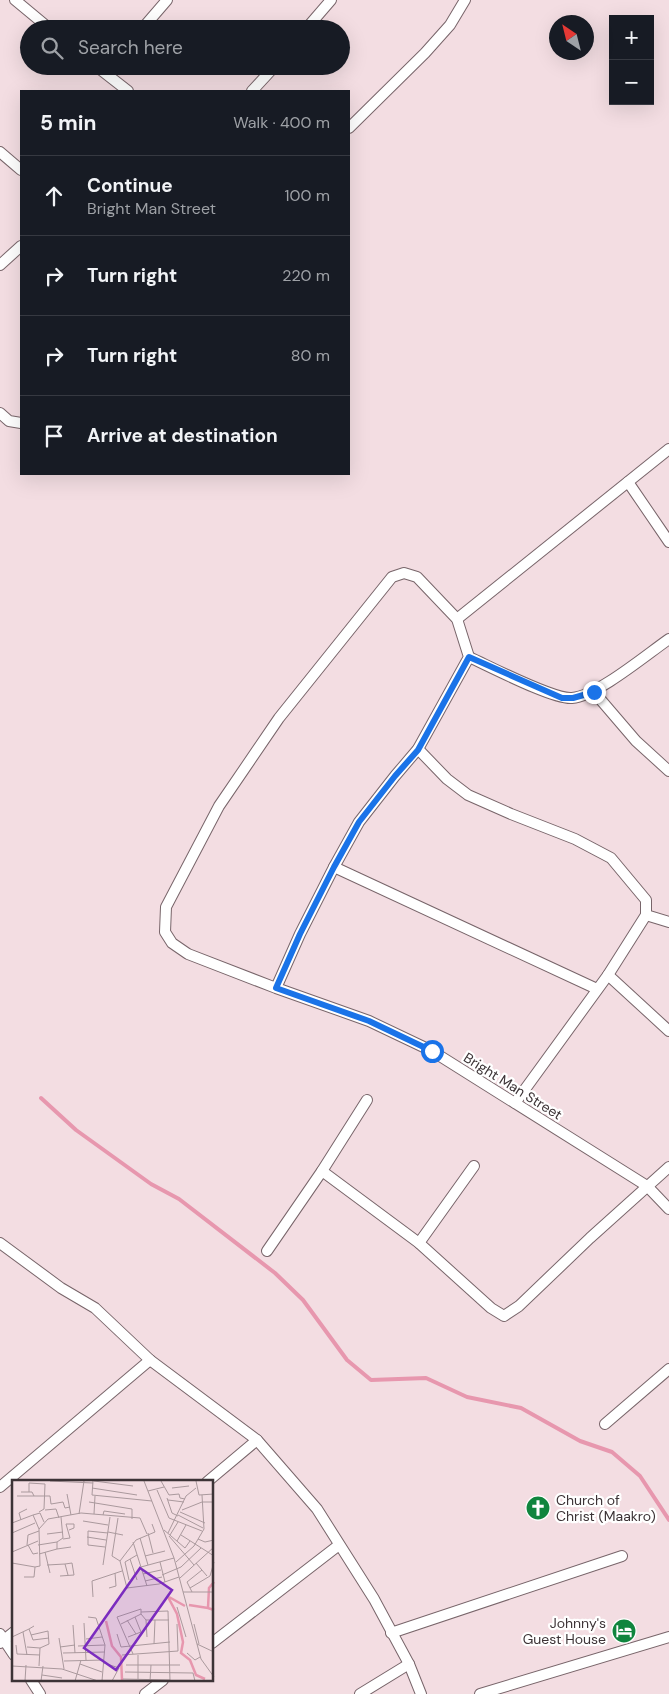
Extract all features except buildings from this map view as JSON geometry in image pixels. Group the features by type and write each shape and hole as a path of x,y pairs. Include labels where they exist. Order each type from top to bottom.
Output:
{"street":[{"path":"15,0 39,20"},
{"path":"150,20 168,0"},
{"path":"314,20 331,0"},
{"path":"350,127 425,53 450,25 465,0"},
{"path":"111,75 127,90"},
{"path":"253,90 266,75"},
{"path":"0,152 20,169"},
{"path":"0,264 20,247"},
{"path":"0,413 9,421 20,423"},
{"path":"276,988 300,934 359,822 418,750 469,657 457,619 669,449"},
{"path":"628,482 669,542"},
{"name":"Bright Man Street","path":"457,619 417,577 404,573 392,577 278,718 219,806 166,907 166,932 172,942 188,954 369,1021 423,1047 474,1076 647,1186 669,1209"},
{"path":"469,657 562,698 573,698 594,692 669,639"},
{"path":"594,692 636,740 669,771"},
{"path":"418,750 447,779 468,795 575,839 611,858 646,900 646,915 608,975 515,1103"},
{"path":"334,867 597,989"},
{"path":"646,915 669,922"},
{"path":"608,975 669,1031"},
{"path":"267,1251 322,1171 367,1100"},
{"path":"419,1243 474,1166"},
{"path":"322,1171 419,1243 492,1308 504,1316 519,1306 669,1166"},
{"path":"0,1243 61,1288 95,1308 150,1360 257,1440 317,1509 374,1599 408,1664 421,1694"},
{"path":"0,1487 150,1360"},
{"path":"605,1424 669,1369"},
{"path":"209,1480 257,1440"},
{"path":"214,1641 339,1545"},
{"path":"391,1633 622,1556"},
{"path":"480,1694 669,1637"},
{"path":"1,1639 12,1653"},
{"path":"360,1694 408,1664"},
{"path":"32,1682 40,1694"},
{"path":"144,1694 160,1682"}],"waterway":[{"path":"41,1098 76,1130 151,1184 179,1199 275,1273 303,1300 347,1360 371,1380 426,1378 467,1397 521,1408 580,1441 612,1452 640,1476 669,1520"}],"place":[{"name":"Church of Christ (Maakro)","path":"538,1508"},
{"name":"Johnny's Guest House","path":"624,1631"}],"route":[{"path":"432,1051 369,1021 276,988 300,934 359,822 418,750 469,657 562,698 573,698 594,692"}]}
